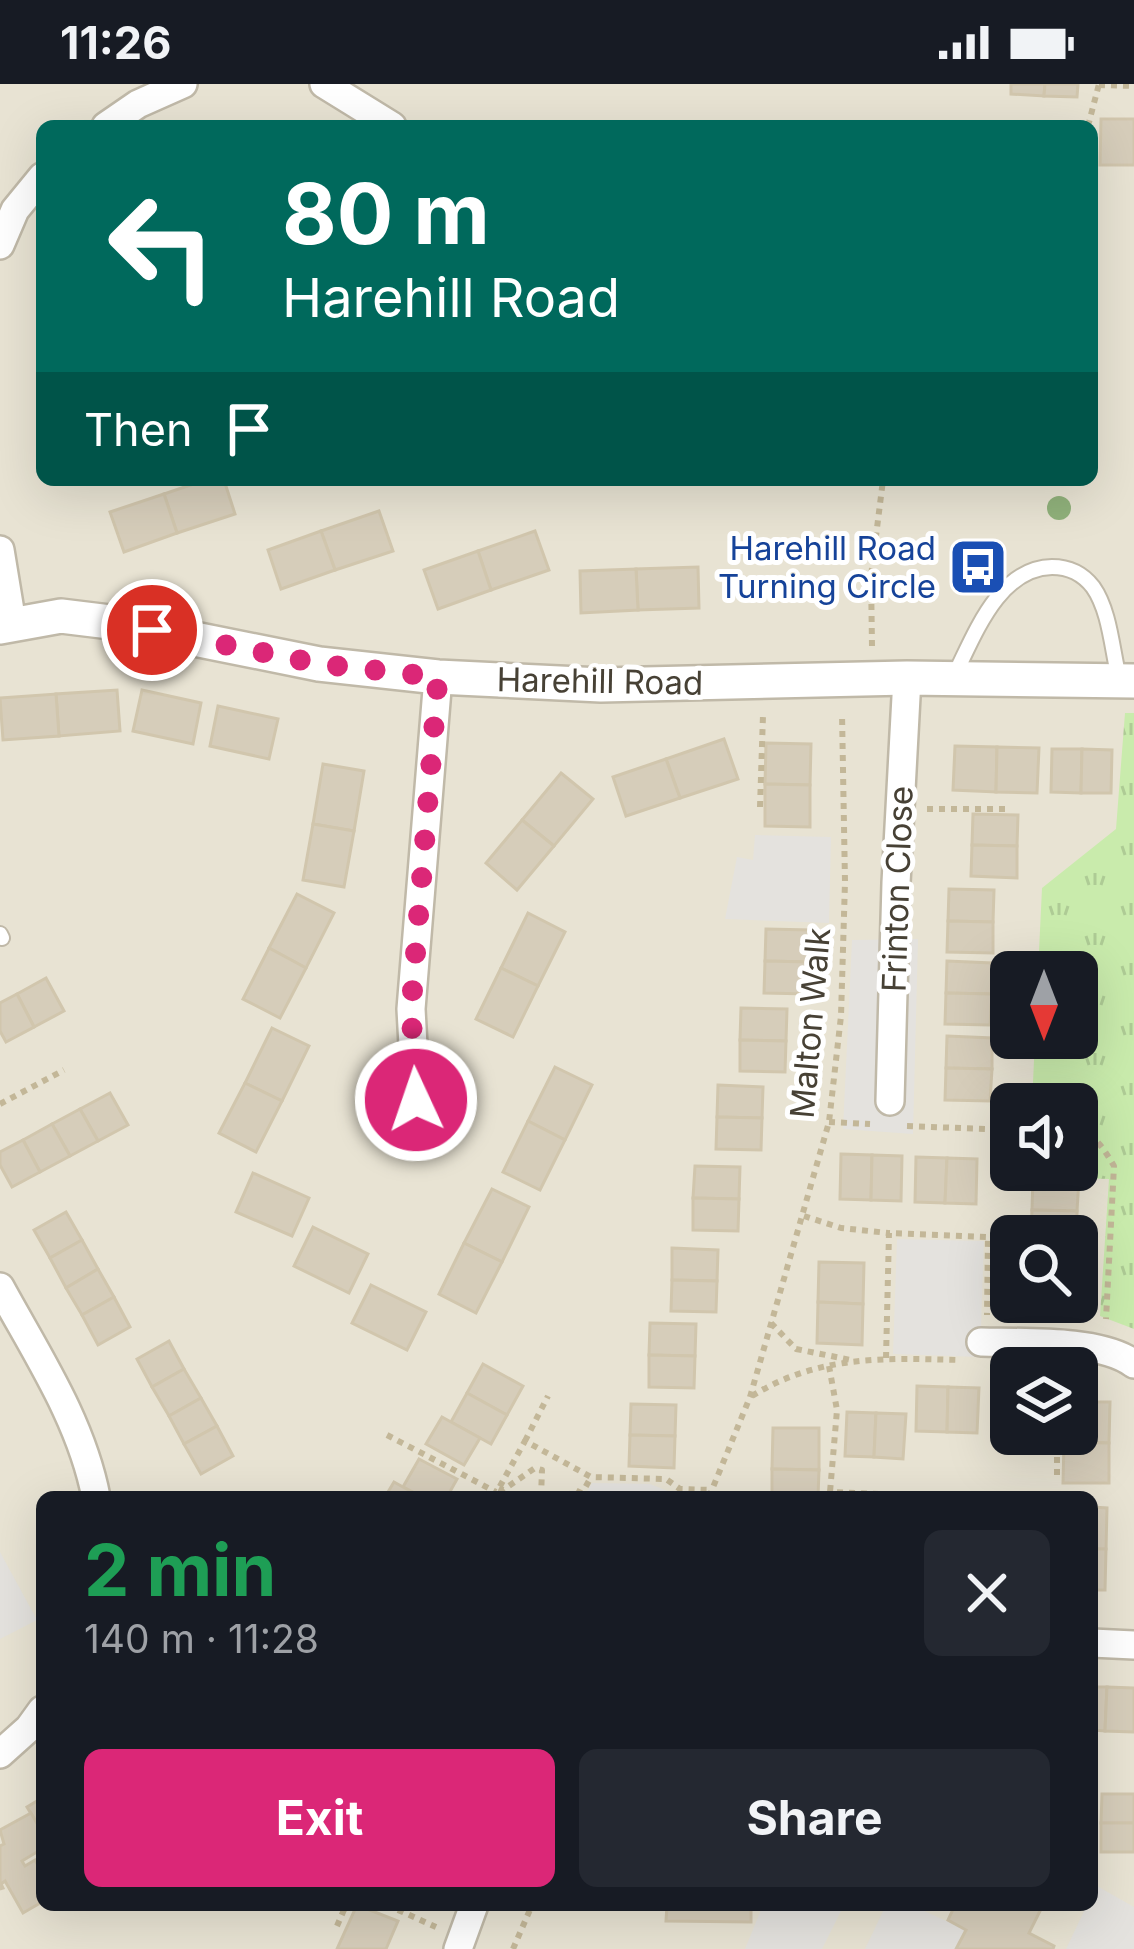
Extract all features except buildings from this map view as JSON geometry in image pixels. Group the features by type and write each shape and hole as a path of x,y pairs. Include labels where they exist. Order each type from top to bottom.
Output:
{"street":[{"path":"111,120 133,94 183,84"},
{"path":"324,84 382,120"},
{"path":"0,245 8,205 36,182"},
{"path":"0,550 6,625"},
{"name":"Harehill Road","path":"6,625 61,616 320,664 438,677 602,685 874,679 1127,681"},
{"path":"416,1100 411,1009 438,677"},
{"name":"Frinton Close","path":"874,679 900,808 893,1113"},
{"path":"0,1287 68,1410 85,1449 95,1491"},
{"path":"984,1342 1105,1350 1134,1364"},
{"path":"1098,1643 1134,1645"},
{"path":"0,1754 36,1718"},
{"path":"460,1944 472,1911"}],"lane":[{"path":"953,679 1004,591 1036,568 1060,567 1082,575 1096,591 1127,681"}],"path":[{"path":"1090,120 1099,84 1134,86"},
{"name":"Malton Walk","path":"711,1491 750,1397 830,1122 841,1016 845,882 874,679 871,576 882,486"},
{"path":"760,807 764,681"},
{"path":"900,808 1009,808"},
{"path":"0,1104 64,1070"},
{"path":"893,1113 990,1127"},
{"path":"830,1122 870,1124"},
{"path":"1098,1143 1114,1166 1105,1350"},
{"path":"750,1397 782,1378 855,1360 986,1361 988,1237 841,1228 804,1216"},
{"path":"886,1358 889,1233"},
{"path":"771,1323 796,1349 855,1360"},
{"path":"829,1366 837,1410 830,1491"},
{"path":"497,1491 548,1396"},
{"path":"387,1435 494,1491"},
{"path":"525,1441 591,1477 666,1480 692,1491"},
{"path":"1057,1455 1057,1475"},
{"path":"500,1491 536,1468 542,1470 542,1491"},
{"path":"586,1491 591,1477"},
{"path":"337,1926 343,1911"},
{"path":"398,1911 460,1944"},
{"path":"513,1949 529,1911"}],"shaded area":[{"path":"0,84 1134,84 1134,1949 0,1949"},
{"path":"755,835 831,837 829,923 725,919 737,857 753,860"},
{"path":"918,939 913,1134 843,1129 852,940"},
{"path":"897,1239 984,1241 980,1357 893,1354"},
{"path":"592,1483 650,1484 668,1491 587,1491"},
{"path":"0,1552 36,1621 0,1639"},
{"path":"1098,1887 1134,1907 1134,1949 1066,1949 1084,1911 1098,1911"},
{"path":"761,1911 841,1911 822,1949 745,1949"},
{"path":"883,1911 924,1911 966,1930 956,1949 865,1949"}],"green space":[{"path":"1125,713 1134,713 1134,1329 1100,1316 1109,1179 1098,1179 1098,1083 1033,1083 1034,1059 1098,1059 1098,951 1039,951 1042,888 1116,829"}],"place":[{"name":"Harehill Road Turning Circle","path":"978,567"}],"route":[{"path":"152,630 320,664 438,677 411,1009 416,1100"}]}
